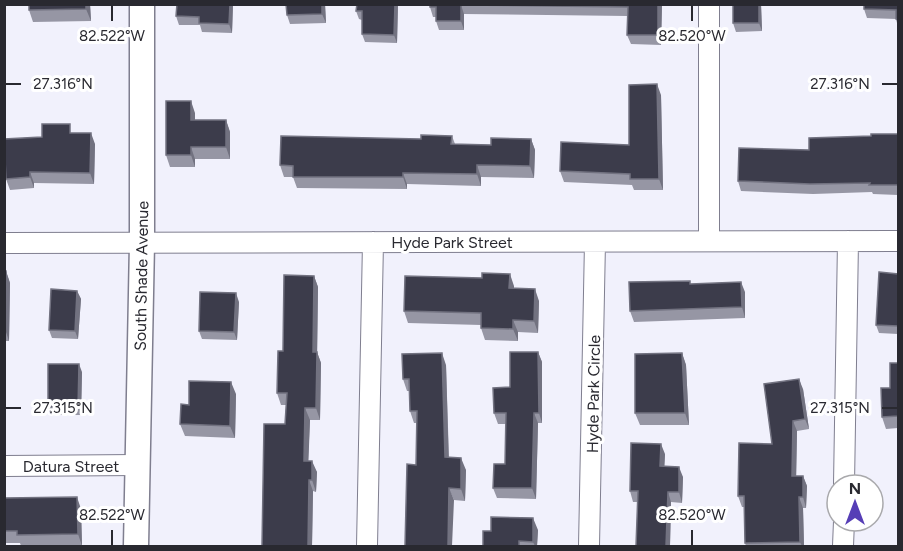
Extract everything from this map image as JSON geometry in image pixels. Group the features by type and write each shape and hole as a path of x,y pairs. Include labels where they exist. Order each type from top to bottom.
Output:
{"street":[{"name":"South Shade Avenue","path":"136,546 142,243 142,4"},
{"path":"709,4 709,240"},
{"path":"844,473 848,241"},
{"name":"Hyde Park Street","path":"4,243 898,241"},
{"path":"367,546 373,242"},
{"name":"Hyde Park Circle","path":"589,546 596,242"},
{"name":"Datura Street","path":"4,466 138,465"}],"building":[{"path":"29,4 86,4 86,9 29,10"},
{"path":"177,4 230,4 229,24 199,23 199,17 176,16"},
{"path":"286,4 322,4 322,14 287,15"},
{"path":"357,4 395,4 394,35 362,34 362,11 356,11"},
{"path":"430,4 658,4 658,35 627,35 628,7 461,5 461,21 436,21 436,7 430,7"},
{"path":"733,4 759,4 759,23 733,23"},
{"path":"864,4 898,4 898,20 896,10 864,9"},
{"path":"657,84 659,179 630,179 630,174 560,171 561,142 629,145 629,85"},
{"path":"166,101 191,101 191,120 226,120 226,147 191,147 191,155 166,155"},
{"path":"42,124 70,124 70,133 91,133 90,173 30,172 30,177 6,179 4,139 42,137"},
{"path":"871,134 898,134 898,185 738,181 739,148 809,150 809,138 871,136"},
{"path":"421,135 452,136 451,144 491,145 491,138 531,139 530,166 477,165 477,174 403,173 403,177 293,177 293,166 280,165 281,136 421,139"},
{"path":"4,271 6,271 5,329 4,329"},
{"path":"879,272 898,274 898,326 876,325"},
{"path":"482,273 510,274 509,288 535,289 534,321 513,320 513,329 481,328 481,313 404,311 405,276 482,278"},
{"path":"284,275 314,276 313,352 317,352 316,408 305,408 304,461 312,461 312,480 309,480 308,546 262,546 264,424 285,424 287,393 277,393 278,351 283,351"},
{"path":"690,281 690,284 741,282 742,307 630,311 629,282"},
{"path":"51,289 77,291 75,331 49,330"},
{"path":"200,292 236,293 234,332 199,331"},
{"path":"510,352 538,352 539,413 534,413 532,488 493,488 494,464 505,464 506,413 494,413 493,388 510,387"},
{"path":"442,353 445,457 461,458 461,489 449,488 448,546 405,546 407,464 416,465 417,411 410,411 409,379 403,379 402,354"},
{"path":"682,353 685,413 635,413 635,354"},
{"path":"890,363 898,363 898,416 882,417 881,388 890,388"},
{"path":"48,364 79,364 78,407 48,407"},
{"path":"799,379 805,419 793,421 792,476 803,476 803,497 799,497 800,542 745,543 744,496 738,496 739,443 772,444 764,384"},
{"path":"189,381 231,382 230,426 180,424 181,404 189,405"},
{"path":"631,443 661,444 660,466 679,467 679,492 668,492 666,546 636,546 638,491 630,491"},
{"path":"77,497 78,534 17,535 17,531 4,531 4,498"},
{"path":"491,517 533,518 533,542 519,541 519,546 483,546 483,531 491,531"}]}
